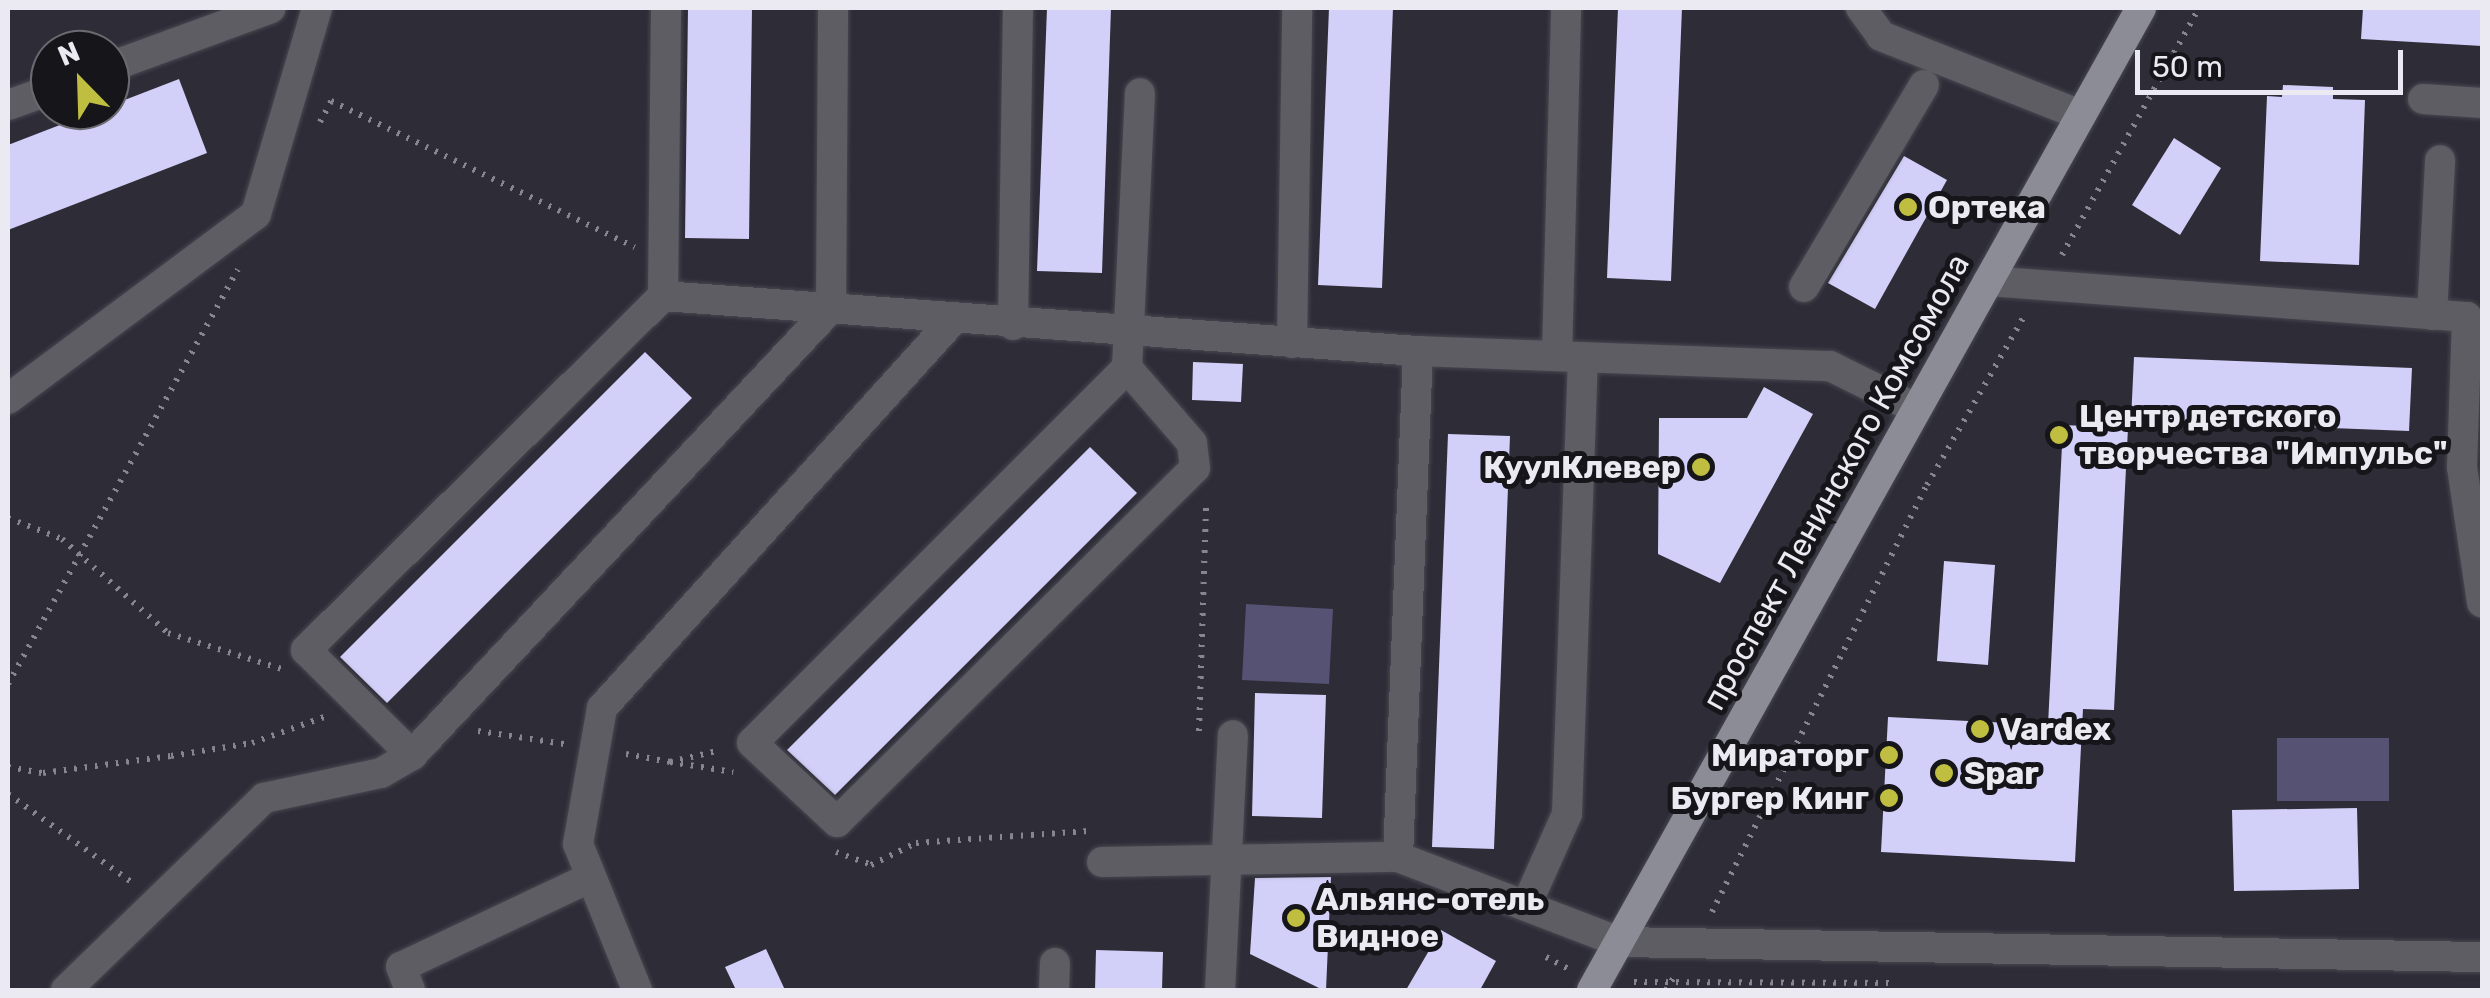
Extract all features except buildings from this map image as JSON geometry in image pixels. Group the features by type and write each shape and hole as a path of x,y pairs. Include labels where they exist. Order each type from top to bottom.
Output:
{"main road":[{"name":"проспект Ленинского Комсомола","path":"1592,990 2140,8"}],"lane":[{"path":"130,60 271,8"},
{"path":"8,399 256,214 317,8"},
{"path":"412,755 306,650 662,296 666,8"},
{"path":"66,990 264,798 381,773 412,755 830,308 833,8"},
{"path":"1013,325 1018,8"},
{"path":"1292,343 1297,8"},
{"path":"1526,906 1567,814 1570,357 1566,8"},
{"path":"1862,8 1881,36 2081,115"},
{"path":"1804,287 1924,85"},
{"path":"1126,368 1192,443 1196,468 837,822 752,743 1126,368 1140,93"},
{"path":"2423,98 2482,104"},
{"path":"2432,315 2440,160"},
{"path":"1988,281 2467,317 2462,468 2482,603"},
{"path":"662,296 952,321 1418,351 1830,366 1914,408"},
{"path":"637,990 578,844 602,708 952,321"},
{"path":"1398,858 1418,351"},
{"path":"1220,990 1234,735"},
{"path":"1102,862 1227,857 1398,858 1620,942 2482,958"},
{"path":"410,990 401,966 591,877"}],"path":[{"path":"1666,990 1694,943 1918,503 2200,8"},
{"path":"295,84 663,261"},
{"path":"312,136 331,102"},
{"path":"8,684 246,256"},
{"path":"1196,468 1207,491 1198,737"},
{"path":"8,518 62,538 168,633 276,669 328,672"},
{"path":"8,767 43,772 188,754 252,743 306,719 368,711"},
{"path":"670,762 748,774"},
{"path":"8,794 158,901"},
{"path":"831,848 871,865 916,843 1105,829"},
{"path":"1651,990 1656,982"}],"shaded area":[{"path":"1246,604 1333,609 1329,684 1242,680"},
{"path":"2277,738 2389,738 2389,801 2277,801"}],"place":[{"name":"Ортека","path":"1908,207"},
{"name":"Центр детского творчества \"Импульс\"","path":"2059,435"},
{"name":"КуулКлевер","path":"1701,467"},
{"name":"Vardex","path":"1980,729"},
{"name":"Мираторг","path":"1889,755"},
{"name":"Spar","path":"1944,773"},
{"name":"Бургер Кинг","path":"1889,798"},
{"name":"Альянс-отель Видное","path":"1296,918"}]}
